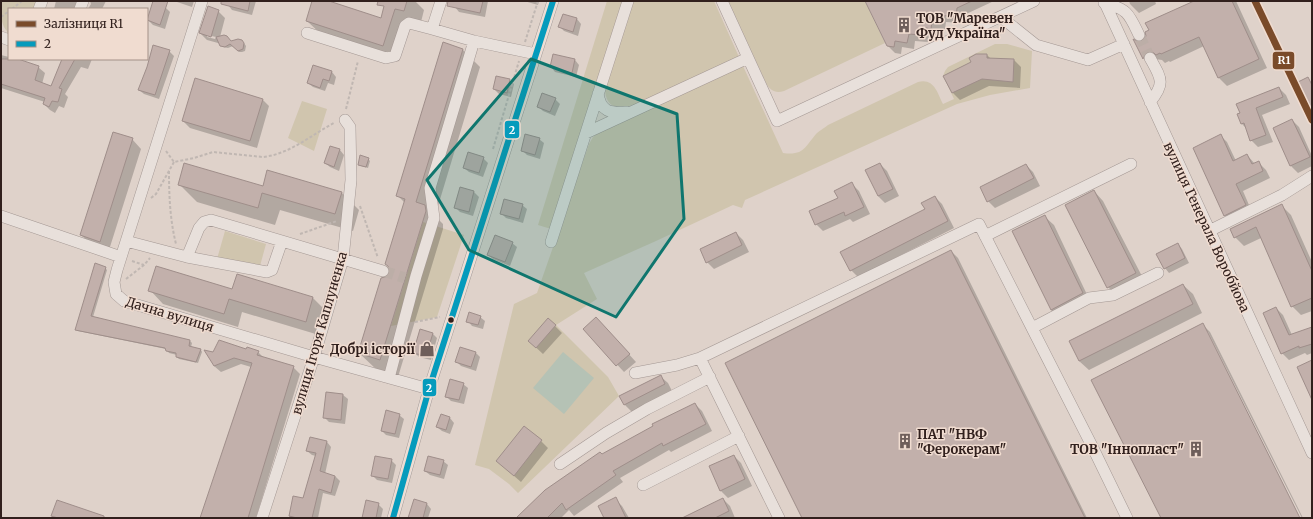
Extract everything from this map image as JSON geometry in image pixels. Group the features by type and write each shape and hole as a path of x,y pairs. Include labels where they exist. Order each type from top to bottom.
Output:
{"street":[{"name":"Дачна вулиця","path":"202,1 117,270 114,282 116,294 124,300 314,357 429,389"},
{"path":"432,29 440,1"},
{"path":"393,518 429,389 553,1"},
{"path":"551,242 628,1"},
{"path":"722,1 777,121 1034,1"},
{"path":"1104,2 1124,10 1131,16 1139,35"},
{"name":"вулиця Генерала Воробйова","path":"1104,2 1312,453"},
{"path":"1001,17 1036,44 1088,60 1124,44"},
{"path":"307,33 386,58 395,56 405,26 409,23 474,41 536,54"},
{"path":"389,378 403,324 410,279 434,218 430,188 474,41"},
{"path":"586,133 748,58"},
{"path":"1150,58 1161,78 1157,94 1150,102"},
{"path":"598,94 602,107 608,111 614,113 632,112"},
{"name":"вулиця Ігоря Каплуненка","path":"262,518 314,357 343,259 351,180 350,127 345,120"},
{"path":"985,236 1131,164"},
{"path":"1209,231 1282,195 1312,176"},
{"path":"1,216 121,257"},
{"path":"183,256 199,228 204,222 211,220 383,271"},
{"path":"636,373 677,365 700,358 979,224 1127,518"},
{"path":"126,241 183,256 268,272 272,270 282,241"},
{"path":"1032,328 1089,298 1113,294 1158,273"},
{"path":"700,358 779,518"},
{"path":"560,464 606,433 647,409 710,377"},
{"path":"643,485 739,436"}],"path":[{"path":"13,8 22,1"},
{"path":"136,209 143,206 156,194 174,162 213,152 263,157 271,156 291,149 338,121 345,120 345,110 361,50"},
{"path":"158,142 174,162"},
{"path":"169,172 171,225 183,256"},
{"path":"358,201 383,271"},
{"path":"282,241 348,216"},
{"path":"115,287 144,266 157,249"},
{"path":"403,324 441,317"}],"highlighted area":[{"path":"531,59 677,114 684,219 616,317 469,250 427,180"}],"shaded area":[{"path":"1,1 38,1 35,8 8,8 8,36 7,31 3,25"},
{"path":"607,1 624,1 551,229 538,225"},
{"path":"632,1 714,1 739,57 634,105 619,107 611,105 608,102 605,91"},
{"path":"728,1 865,1 885,43 784,91 775,92 769,88 766,83"},
{"path":"995,44 1007,44 1032,51 1030,88 990,95 957,104 745,200 742,208 733,205 584,273 597,299 556,325 608,377 619,396 518,493 489,469 475,465 514,304 537,293 589,144 593,137 598,133 743,66 783,153 796,153 804,149 817,133 828,125 918,82 923,81 931,84 937,91 943,104 954,99 943,76 945,71 948,67"},
{"path":"302,101 327,109 314,151 288,138"},
{"path":"423,222 464,235 437,317 391,326"},
{"path":"225,231 266,244 260,266 217,259"},
{"path":"563,352 594,378 564,414 533,388"}],"building":[{"path":"153,1 168,1 160,25 148,20"},
{"path":"221,1 250,1 248,11 221,4"},
{"path":"312,1 329,1 381,18 384,6 377,5 378,1 407,1 404,11 395,9 383,46 306,21"},
{"path":"448,1 483,1 480,13 447,6"},
{"name":"ТОВ \"Маревен Фуд Україна\"","path":"865,1 972,1 957,8 956,17 939,15 938,23 932,22 931,29 922,27 921,35 909,34 907,43 895,41 894,47 887,46"},
{"path":"1194,1 1232,1 1259,59 1218,78 1199,37 1161,54 1156,55 1153,52 1147,52 1143,59 1133,39 1139,42 1144,39 1146,36 1145,32 1149,30 1145,23"},
{"path":"208,6 219,10 211,37 199,33"},
{"path":"563,14 577,18 573,32 558,27"},
{"path":"224,35 231,41 238,39 242,40 244,43 243,49 238,51 230,44 225,47 220,46 216,37"},
{"path":"443,42 463,49 416,202 425,205 426,211 380,360 358,353 381,278 388,276 390,273 388,266 385,264 405,199 396,196"},
{"path":"153,45 170,50 155,95 138,90 147,67"},
{"path":"553,54 575,59 572,73 550,67"},
{"path":"976,54 987,54 987,58 1014,59 1013,82 982,79 952,93 943,76 971,62 969,58"},
{"path":"1,59 21,60 39,66 35,80 51,86 62,60 74,60 59,88 62,89 58,102 52,101 49,107 43,104 45,98 1,84"},
{"path":"313,65 332,71 329,81 323,79 320,88 307,83"},
{"path":"496,76 510,79 507,93 493,89"},
{"path":"1308,77 1312,85 1312,112 1298,82"},
{"path":"195,78 263,99 250,141 182,121"},
{"path":"1279,87 1283,97 1256,108 1266,135 1250,141 1244,123 1241,124 1237,114 1240,113 1236,104"},
{"path":"542,93 556,98 550,112 537,107"},
{"path":"1292,119 1310,157 1290,166 1273,128"},
{"path":"113,132 133,138 100,242 80,235"},
{"path":"525,134 540,138 535,155 521,151"},
{"path":"1221,134 1233,161 1247,154 1252,164 1259,161 1263,171 1236,184 1246,205 1224,216 1193,148"},
{"path":"330,146 340,149 334,167 324,163"},
{"path":"468,152 484,157 479,173 463,168"},
{"path":"360,155 369,158 366,167 358,165"},
{"path":"184,163 263,186 267,170 342,192 335,214 262,193 258,208 178,185"},
{"path":"880,163 893,189 878,196 865,170"},
{"path":"1026,164 1034,178 987,202 980,187"},
{"path":"852,182 864,207 845,216 844,212 815,225 809,211 838,198 834,191"},
{"path":"460,187 474,191 469,212 454,208"},
{"path":"1094,190 1136,273 1107,288 1065,205"},
{"path":"935,196 948,221 850,271 840,252 925,209 921,203"},
{"path":"504,199 523,204 519,219 500,214"},
{"path":"1282,204 1312,271 1312,298 1291,307 1256,227 1234,238 1230,229"},
{"path":"1045,215 1083,293 1051,310 1012,231"},
{"path":"736,232 742,245 706,263 700,249"},
{"path":"495,235 513,242 505,262 487,255"},
{"path":"1178,243 1185,258 1164,269 1156,254"},
{"name":"ПАТ \"НВФ \"Ферокерам\"","path":"951,250 1085,518 802,518 725,363"},
{"path":"95,263 106,267 91,316 190,340 189,346 201,349 196,362 176,357 176,353 166,351 165,348 75,330"},
{"path":"156,266 232,289 237,274 313,297 306,322 229,299 224,314 148,291"},
{"path":"1183,284 1193,304 1079,361 1069,341"},
{"path":"1276,307 1289,335 1312,327 1312,344 1299,348 1299,346 1281,354 1263,313"},
{"path":"469,312 481,316 478,325 466,322"},
{"path":"596,317 630,354 616,366 583,329"},
{"path":"548,318 556,325 536,348 528,341"},
{"name":"ТОВ \"Іннопласт\"","path":"1203,323 1300,518 1161,518 1091,380"},
{"path":"420,329 433,333 426,356 413,353"},
{"path":"219,340 246,349 247,347 259,351 257,355 294,366 248,518 200,518 252,363 234,358 214,366 204,350 213,352"},
{"path":"460,347 476,352 471,367 455,362"},
{"path":"1312,360 1312,400 1297,367"},
{"path":"661,375 665,384 624,405 619,396"},
{"path":"450,379 464,383 459,400 445,397"},
{"path":"326,392 343,394 341,420 323,418"},
{"path":"695,403 706,424 663,446 662,443 613,471 616,475 566,510 562,503 547,518 516,518 545,490 600,452 602,454 653,426 652,424"},
{"path":"386,410 400,414 395,434 381,431"},
{"path":"441,414 450,417 446,430 436,427"},
{"path":"524,426 542,440 514,476 496,461"},
{"path":"310,437 327,441 320,471 335,476 331,493 319,489 312,518 297,518 289,516 293,496 303,498 316,453 306,451"},
{"path":"734,455 745,479 720,491 709,466"},
{"path":"375,456 392,459 388,479 371,476"},
{"path":"428,456 444,460 440,475 424,471"},
{"path":"616,497 626,518 604,518 598,506"},
{"path":"723,498 729,511 715,518 682,518"},
{"path":"414,499 427,503 423,518 408,518"},
{"path":"57,500 104,516 104,518 58,518 51,516"},
{"path":"366,500 379,503 376,518 362,518"}],"tunnel":[{"path":"1139,35 1150,58"},
{"path":"383,271 405,278"}],"rail line":[{"name":"R1","path":"1255,1 1312,120"}],"transit line":[{"name":"2","path":"393,518 429,389 553,1"}],"place":[{"name":"ТОВ \"Маревен Фуд Україна\"","path":"904,25"},
{"name":"Добрі історії","path":"427,349"},
{"name":"ПАТ \"НВФ \"Ферокерам\"","path":"905,441"},
{"name":"ТОВ \"Іннопласт\"","path":"1196,449"}]}
